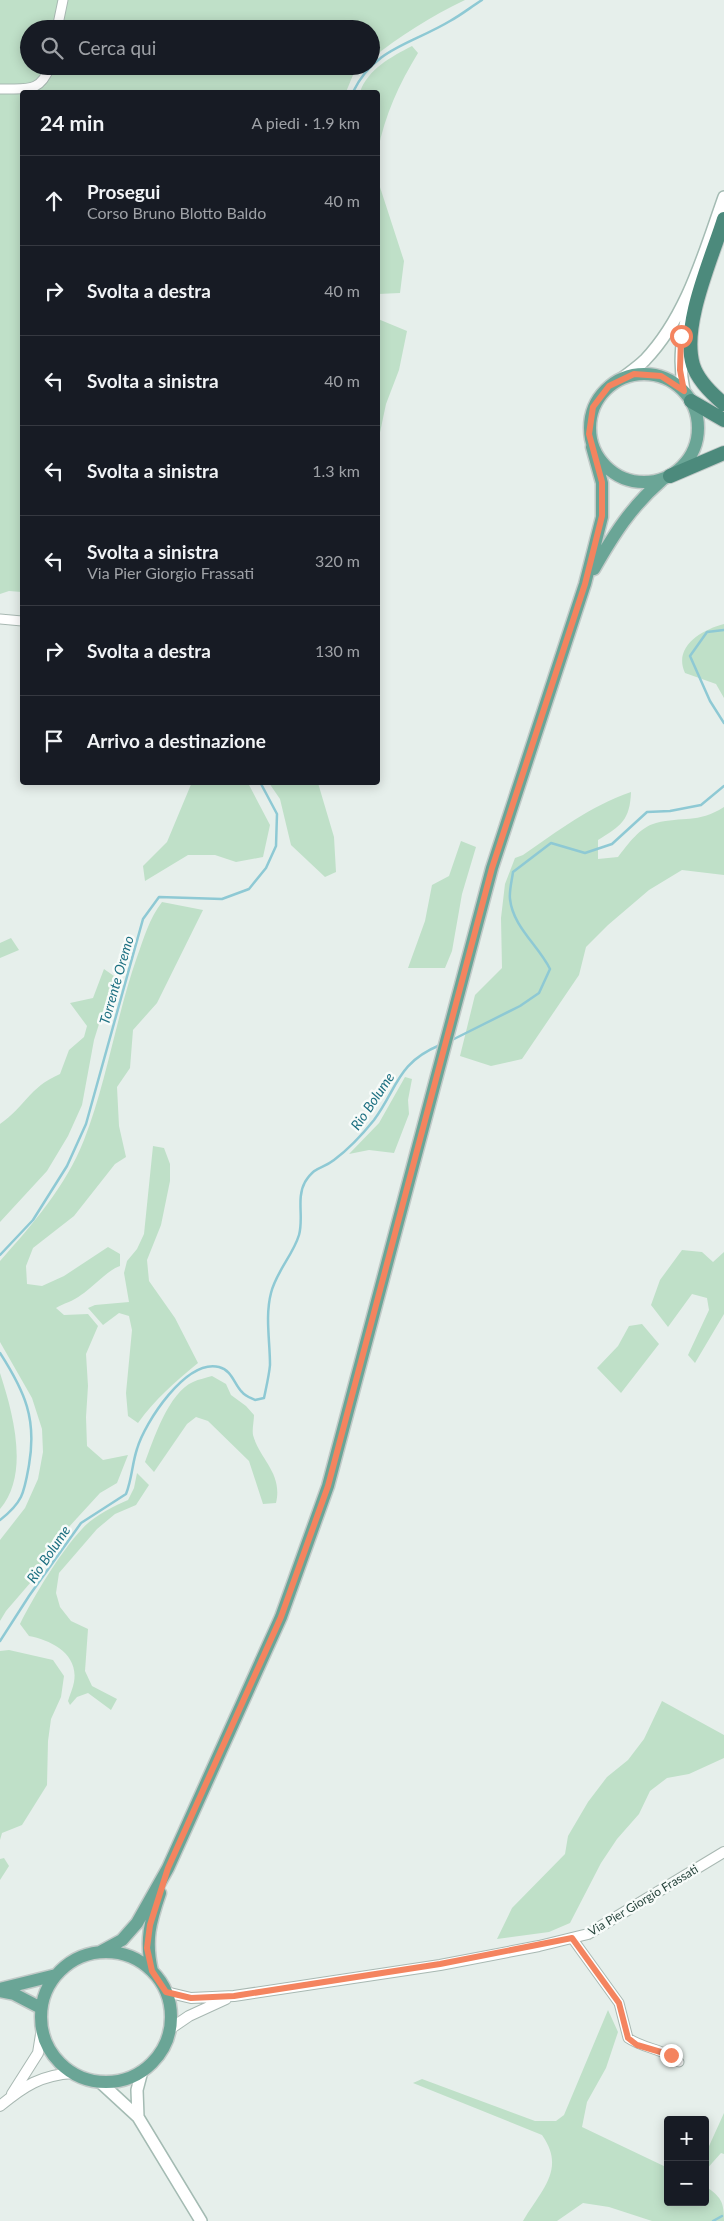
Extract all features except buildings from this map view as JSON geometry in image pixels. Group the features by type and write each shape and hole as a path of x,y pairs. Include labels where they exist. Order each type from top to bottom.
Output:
{"highway":[{"path":"724,218 694,314 690,340 693,365 696,372 707,389 724,404"},
{"path":"687,396 724,420"},
{"path":"666,477 724,453"}],"main road":[{"path":"168,1868 150,1925 147,1948 152,1971 166,1992 171,2010 170,2029 165,2046 155,2060 142,2072 122,2080 100,2082 73,2073 58,2061 48,2046 42,2028 41,2008 46,1990 56,1975 76,1960 100,1952 122,1940 137,1923 168,1868 281,1617 328,1486 495,860 585,584 602,516 602,482 592,446 590,420 593,407 600,396 644,361 668,333 687,296 724,197"},
{"path":"585,584 618,526 640,499 686,462 696,443 698,429 696,414 687,396 680,370 681,336 706,247"},
{"path":"621,379 634,374 654,375 673,382 687,396"},
{"path":"592,446 599,459 609,470 621,477 642,482 666,477"},
{"path":"100,1952 118,1953 136,1960 152,1971"},
{"path":"0,1990 56,1975"},
{"path":"0,1990 14,1994 41,2008"},
{"path":"138,2117 137,2090 142,2072"},
{"path":"100,2082 138,2117 201,2221"}],"street":[{"path":"60,20 63,0"},
{"path":"0,89 31,88 45,81 47,75"},
{"path":"0,619 20,620"},
{"name":"Via Pier Giorgio Frassati","path":"166,1992 191,1998 234,1996 440,1964 588,1934 724,1852"},
{"path":"572,1938 619,2003 628,2038 637,2045 671,2055 679,2062"},
{"name":"Via Pier Giorgio Frassati","path":"170,2029 189,2016 234,1996"},
{"path":"4,2103 38,2053 42,2028"},
{"path":"4,2103 37,2079 55,2074 73,2073"}],"green space":[{"path":"0,0 465,0 416,27 380,52 380,20 20,20 20,75 353,75 347,90 20,90 20,592 9,591 0,594"},
{"path":"412,46 418,53 394,100 380,143 380,90 361,90 370,75 380,75 380,65"},
{"path":"380,187 404,261 400,293 380,294"},
{"path":"380,320 407,331 399,370 386,404 380,432"},
{"path":"724,624 724,698 716,684 685,673 682,664 683,655 691,641 698,635"},
{"path":"191,785 249,785 270,825 263,857 236,862 215,855 188,855 145,881 143,866 167,842"},
{"path":"270,785 319,785 334,837 336,872 325,877 291,845 280,799"},
{"path":"631,792 629,809 623,821 613,831 598,840 598,859 618,857 635,837 650,825 666,821 698,818 724,807 724,875 682,870 649,890 608,925 586,947 579,975 522,1059 491,1066 460,1056 475,995 502,968 501,918 505,884 515,858 523,855 562,828 602,804"},
{"path":"461,841 476,847 462,894 452,951 445,968 408,968 425,921 432,885 449,876"},
{"path":"162,902 203,910 157,1003 133,1030 130,1068 117,1087 119,1126 126,1157 115,1164 74,1216 33,1248 26,1266 27,1284 42,1286 64,1276 108,1247 120,1254 120,1266 78,1297 56,1308 64,1315 88,1314 98,1326 86,1354 88,1386 87,1446 103,1460 128,1455 117,1483 100,1493 56,1541 37,1575 6,1611 0,1621 0,1540 25,1508 38,1479 43,1452 42,1429 32,1398 0,1342 0,1261 47,1204 77,1157 99,1095 137,957 150,922"},
{"path":"11,938 19,950 0,958 0,943"},
{"path":"104,969 114,976 94,1040 82,1105 68,1136 47,1171 0,1222 0,1124 41,1085 60,1074 69,1050 84,1037 87,1026 70,1003 93,998"},
{"path":"405,1077 412,1079 408,1100 409,1114 394,1153 369,1150 349,1154 379,1123"},
{"path":"153,1146 164,1148 170,1164 170,1181 161,1225 147,1260 149,1281 175,1318 198,1363 158,1398 138,1423 128,1416 126,1393 132,1330 129,1316 119,1313 103,1325 88,1308 95,1305 129,1302 124,1273 127,1261 137,1249 144,1234"},
{"path":"682,1250 702,1252 713,1262 724,1252 724,1314 695,1363 688,1355 709,1310 707,1298 692,1294 668,1327 651,1305 660,1280"},
{"path":"642,1324 659,1344 621,1393 597,1368 618,1346 629,1326"},
{"path":"0,1373 14,1424 17,1461 9,1495 0,1509"},
{"path":"212,1376 226,1384 231,1395 246,1406 254,1415 253,1435 256,1444 274,1475 277,1492 276,1503 263,1504 249,1461 208,1421 196,1417 187,1424 154,1472 145,1462 163,1418 176,1396 184,1387 193,1382"},
{"path":"137,1473 149,1485 136,1505 115,1514 97,1529 59,1573 56,1593 60,1607 71,1621 88,1629 85,1671 92,1686 117,1699 111,1710 88,1693 77,1697 70,1705 68,1701 74,1684 74,1672 68,1656 54,1645 29,1636 20,1624 48,1574 65,1549 86,1525 97,1516 128,1500 134,1488"},
{"path":"9,1650 53,1660 64,1676 61,1697 51,1719 48,1741 47,1785 22,1825 2,1833 0,1840 0,1651"},
{"path":"662,1701 724,1735 724,1758 689,1774 667,1778 650,1791 639,1814 617,1839 601,1863 570,1923 549,1932 497,1939 512,1908 565,1854 568,1836 588,1802 607,1777 628,1760 644,1739"},
{"path":"4,1858 9,1866 0,1880 0,1859"},
{"path":"608,2010 618,2032 606,2068 587,2102 582,2127 664,2166 664,2206 709,2206 709,2189 715,2193 722,2204 724,2221 652,2221 609,2207 583,2203 557,2221 523,2221 544,2189 552,2169 549,2147 542,2135 413,2083 422,2079 535,2121 556,2121 564,2115"},
{"path":"724,2113 724,2154 721,2153 709,2166 709,2146"}],"waterway":[{"name":"Torrente Oremo","path":"380,59 450,21 482,0"},
{"name":"Torrente Oremo","path":"354,90 364,75"},
{"name":"Rio Bolume","path":"724,630 707,632 690,656 710,701 724,723"},
{"name":"Torrente Oremo","path":"0,1255 33,1220 67,1166 86,1124 143,919 159,897 222,899 249,889 266,868 276,846 277,814 262,785"},
{"name":"Rio Bolume","path":"452,1040 520,1006 539,993 550,969 521,927 512,909 510,889 513,872 551,843 585,853 612,844 647,812 670,811 701,805 724,786"},
{"name":"Rio Bolume","path":"0,1641 29,1596 81,1523 126,1494 141,1437 158,1409 181,1382 193,1373 206,1367 219,1367 230,1374 245,1395 255,1400 264,1398 270,1365 269,1302 273,1285 293,1250 299,1235 302,1188 316,1170 345,1151 365,1131 407,1068 426,1052 440,1045"},
{"name":"Torrente Oremo","path":"0,1353 16,1380 27,1406 31,1434 31,1449 24,1490 14,1508 0,1520"},
{"path":"713,2221 722,2216"}],"route":[{"path":"671,2055 637,2045 628,2038 619,2003 583,1956 572,1938 440,1964 234,1996 191,1998 166,1992 160,1980 152,1971 147,1948 150,1925 168,1868 281,1617 328,1486 492,868 519,780 585,584 602,516 602,482 589,434 593,407 609,386 634,374 661,376 673,382 684,391 680,370 681,336"}]}
